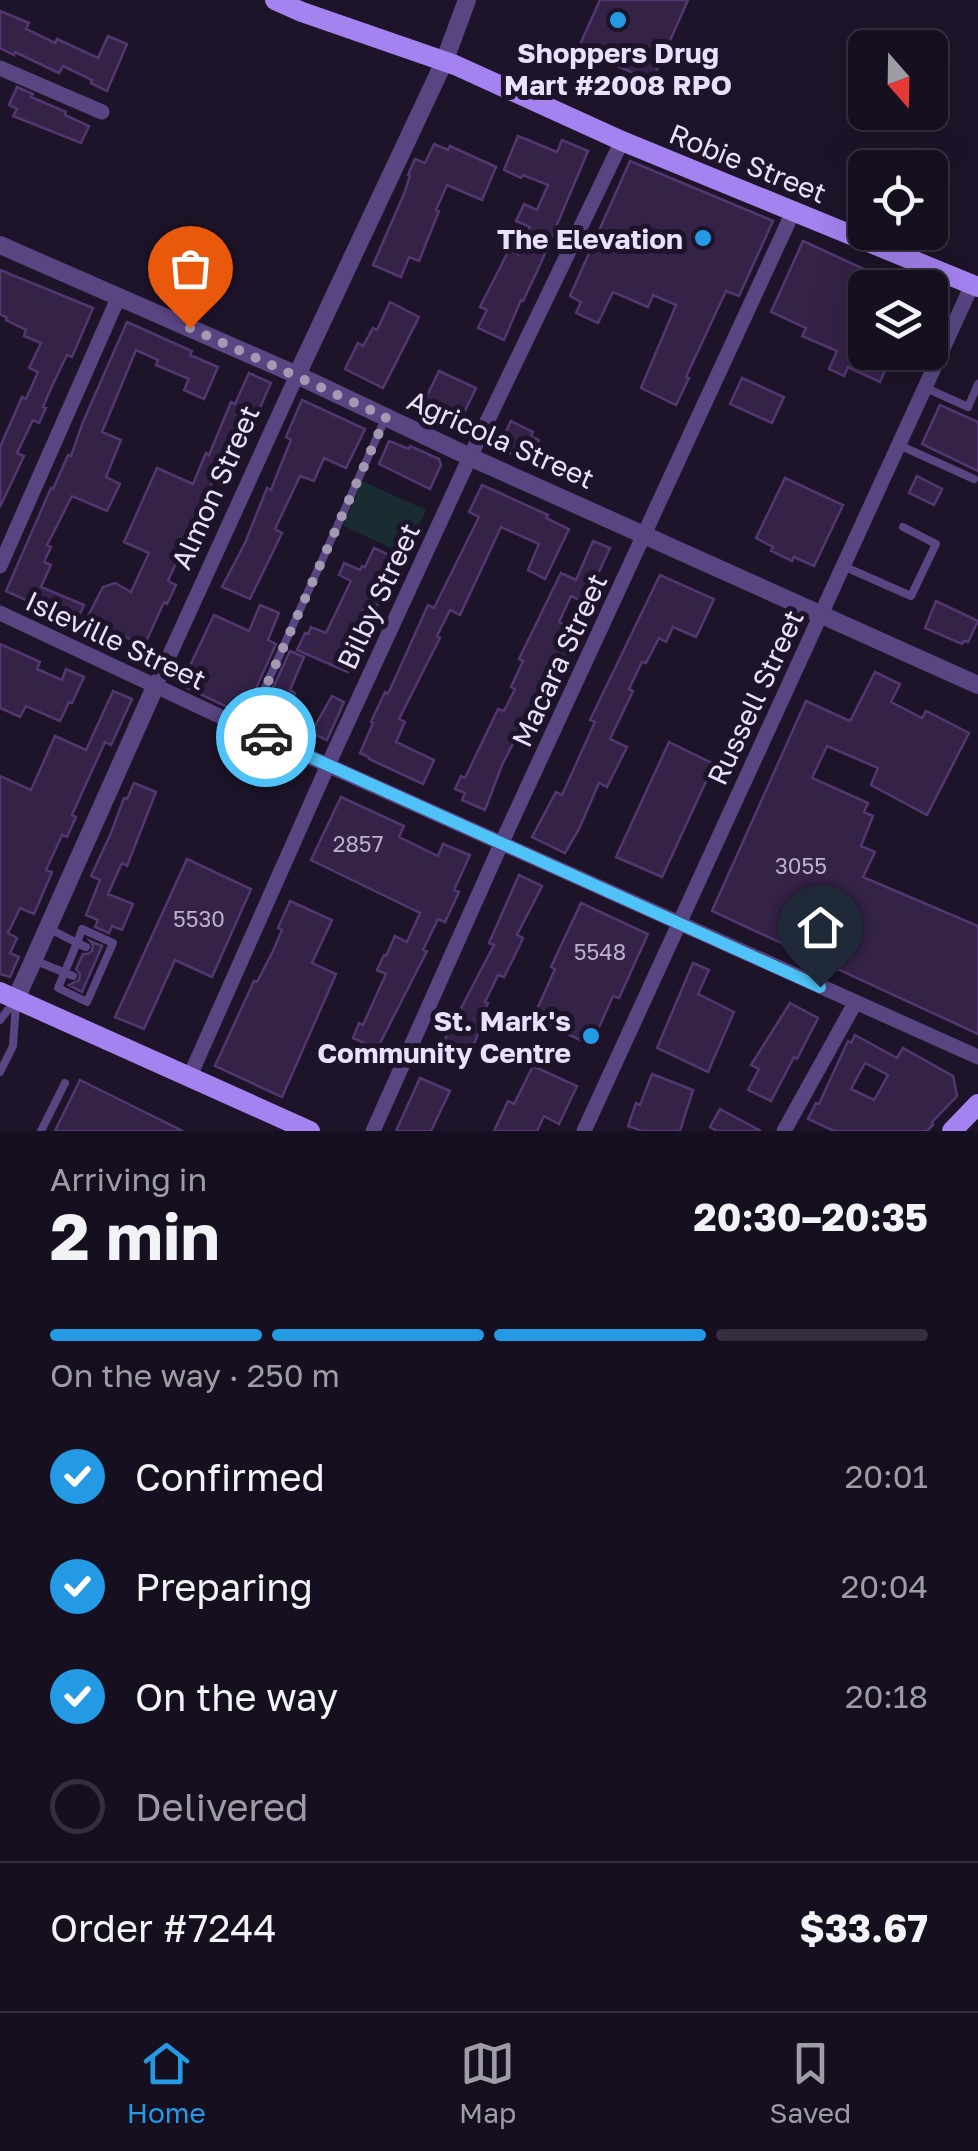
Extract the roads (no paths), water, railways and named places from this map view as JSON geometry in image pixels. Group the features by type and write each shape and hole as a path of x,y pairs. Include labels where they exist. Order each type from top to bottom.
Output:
{"main road":[{"name":"Robie Street","path":"275,0 444,62 622,141 975,286"},
{"path":"8,995 310,1131"},
{"path":"952,1131 978,1104"}],"street":[{"name":"Almon Street","path":"8,995 34,960 296,375 444,62 467,0"},
{"path":"0,68 102,112"},
{"name":"Bilby Street","path":"189,1078 470,456 622,141"},
{"name":"Macara Street","path":"374,1131 502,842 793,212"},
{"name":"Agricola Street","path":"0,245 978,685"},
{"name":"Russell Street","path":"584,1131 898,444 975,286"},
{"path":"0,566 5,540 118,296"},
{"name":"Isleville Street","path":"0,613 247,729 978,1057"},
{"path":"784,1131 855,1003"}],"lane":[{"path":"925,387 968,406 978,384"},
{"path":"247,729 386,417"},
{"path":"898,444 974,479"},
{"path":"843,566 911,596 936,544 903,527"},
{"path":"48,928 81,945"},
{"path":"76,1026 87,1002 90,984 113,942 82,929 81,945 69,974 58,988 87,1002"},
{"path":"34,960 69,974"},
{"path":"0,1020 8,995"},
{"path":"0,1072 13,1046 8,995"},
{"path":"41,1131 65,1082"}],"place":[{"name":"Shoppers Drug Mart #2008 RPO","path":"618,20"},
{"name":"The Elevation","path":"703,238"},
{"name":"St. Mark's Community Centre","path":"591,1036"}]}
